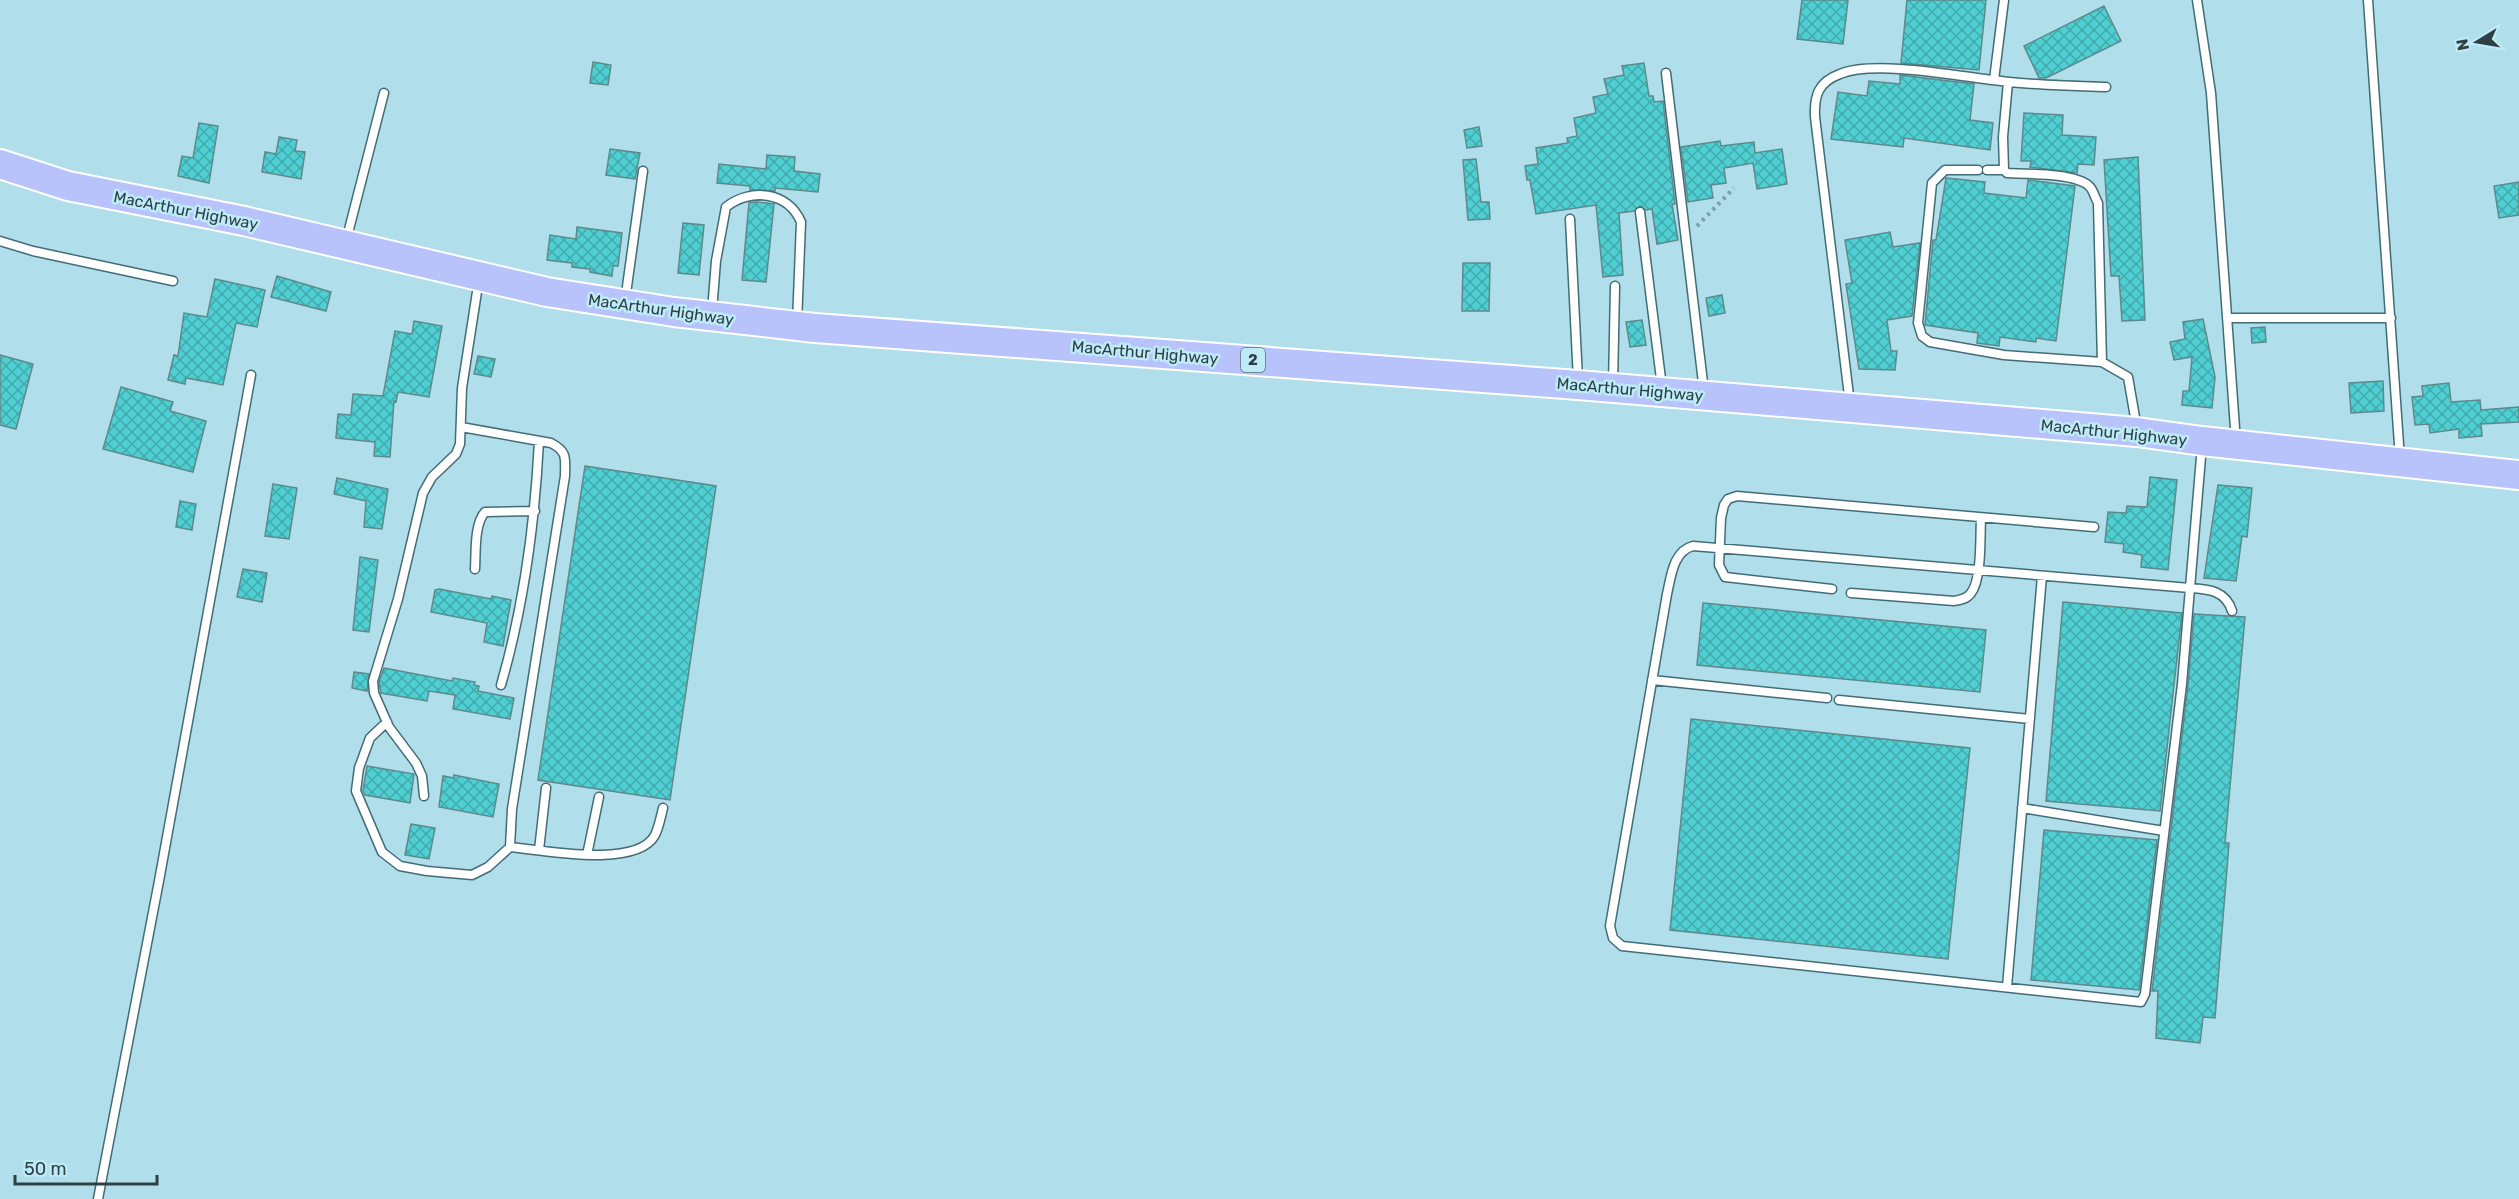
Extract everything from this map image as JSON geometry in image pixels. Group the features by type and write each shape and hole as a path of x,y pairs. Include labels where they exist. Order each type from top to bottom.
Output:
{"highway":[{"name":"MacArthur Highway","path":"0,164 68,186 346,245 547,292 711,316 797,326 1578,385 2137,432 2236,445 2519,475"}],"lane":[{"path":"1994,80 2004,0"},
{"path":"2197,0 2211,93 2236,445"},
{"path":"2368,0 2401,462"},
{"path":"1850,408 1814,98 1826,82 1839,74 1859,68 1873,67 2008,82 2106,87"},
{"path":"1666,73 1704,396"},
{"path":"2004,170 2003,137 2008,82"},
{"path":"346,245 384,93"},
{"path":"2102,362 2098,203 2090,186 2079,180 2007,173 2004,170 1945,170 1932,183 1918,322 1922,336 1930,342 2004,355 2102,362 2128,377 2137,432"},
{"path":"625,305 643,171"},
{"path":"711,316 726,207 738,198 758,195 782,199 796,210 801,222 797,326"},
{"path":"1640,212 1663,392"},
{"path":"1570,219 1578,385"},
{"path":"0,241 33,251 173,281"},
{"path":"424,796 422,776 416,763 387,722 374,693 373,681 377,659 398,599 423,493 432,477 456,454 460,444 462,388 479,276"},
{"path":"1613,388 1615,286"},
{"path":"2227,318 2391,318"},
{"path":"98,1199 159,881 251,375"},
{"path":"387,722 370,738 359,768 356,791 382,852 400,866 427,872 472,875 488,867 510,847 512,809 565,476 565,455 561,448 551,443 461,427"},
{"path":"501,685 509,658 535,511 539,441"},
{"path":"2202,441 2190,588 2182,684 2145,994 2141,1002 1622,946 1613,938 1610,926 1674,563 1682,550 1687,547 1720,548 1978,572 2042,576 2190,588 2216,591 2225,596 2232,612"},
{"path":"1832,590 1725,577 1719,566 1724,505 1728,500 1737,496 2094,527"},
{"path":"475,569 479,530 485,512 535,511"},
{"path":"1851,593 1954,601 1966,598 1972,592 1978,572 1981,518"},
{"path":"2007,987 2042,576"},
{"path":"1652,680 1827,698"},
{"path":"1839,700 2030,719"},
{"path":"539,850 546,788"},
{"path":"587,855 599,797"},
{"path":"510,847 587,855 620,854 644,845 655,836 663,808"},
{"path":"2022,808 2164,831"}],"path":[{"path":"1686,240 1699,223 1734,188"}],"building":[{"path":"1802,0 1848,0 1843,44 1797,39"},
{"path":"1907,0 1986,0 1979,70 1901,63"},
{"path":"2104,6 2121,41 2046,78 2039,78 2024,46"},
{"path":"593,62 611,65 608,85 590,83"},
{"path":"1644,63 1649,96 1653,96 1654,102 1663,101 1675,204 1672,204 1678,240 1657,244 1652,209 1646,210 1640,206 1634,211 1619,213 1623,275 1603,277 1596,205 1536,214 1525,166 1538,164 1536,148 1568,143 1567,138 1577,136 1574,118 1596,113 1593,97 1608,94 1604,79 1624,75 1622,66"},
{"path":"1900,75 1974,84 1970,120 1993,123 1990,150 1904,138 1903,147 1831,139 1838,92 1867,96 1869,81 1900,84"},
{"path":"2024,113 2063,115 2062,135 2096,137 2094,165 2078,164 2077,173 2030,167 2031,161 2021,161"},
{"path":"199,123 218,126 209,183 178,176 182,156 193,158"},
{"path":"1479,127 1482,146 1467,148 1464,130"},
{"path":"279,137 297,140 295,151 305,152 301,179 262,172 265,152 276,154"},
{"path":"1720,141 1721,146 1754,142 1755,153 1782,149 1787,184 1757,189 1753,163 1724,168 1726,183 1711,185 1713,198 1688,202 1681,147"},
{"path":"610,149 640,153 635,179 606,175"},
{"path":"767,155 795,157 794,171 820,174 818,192 775,188 775,191 750,190 750,186 717,183 719,164 766,169"},
{"path":"2138,157 2145,320 2122,321 2119,276 2111,276 2104,160"},
{"path":"1476,159 1481,202 1489,202 1490,219 1468,220 1463,160"},
{"path":"1946,178 1985,182 1984,193 2026,198 2028,180 2075,186 2056,341 2036,338 2036,342 2000,337 1999,346 1977,343 1978,333 1925,325 1933,240 1936,240"},
{"path":"2519,182 2519,215 2499,218 2494,186"},
{"path":"749,203 774,204 766,282 742,280"},
{"path":"683,223 704,225 699,275 678,273"},
{"path":"577,227 622,233 618,266 613,266 612,276 590,272 590,269 572,267 572,263 547,260 550,235 576,239"},
{"path":"1890,232 1893,247 1920,243 1912,316 1887,320 1891,351 1897,351 1895,370 1859,369 1846,284 1852,283 1845,240"},
{"path":"1463,263 1490,263 1489,311 1462,311"},
{"path":"277,276 331,292 326,311 271,297"},
{"path":"215,279 265,290 257,327 236,323 223,385 186,378 185,384 168,380 174,355 178,356 184,313 207,317"},
{"path":"1722,295 1725,313 1709,316 1706,298"},
{"path":"2203,319 2215,377 2212,408 2182,405 2183,391 2189,391 2192,357 2174,360 2170,342 2185,339 2183,322"},
{"path":"1642,320 1646,345 1630,347 1626,322"},
{"path":"414,321 442,326 429,397 398,392 396,402 394,401 390,457 374,456 375,442 336,438 338,414 351,415 353,394 383,396 395,331 412,334"},
{"path":"2265,327 2266,342 2252,343 2251,328"},
{"path":"0,355 33,364 16,429 0,425"},
{"path":"478,356 495,359 491,377 474,374"},
{"path":"2383,381 2384,411 2351,413 2349,383"},
{"path":"2449,383 2451,402 2480,400 2481,410 2519,407 2519,422 2481,424 2482,436 2459,438 2459,429 2430,433 2429,424 2415,425 2412,397 2423,396 2422,386"},
{"path":"121,387 173,402 170,411 206,421 193,472 103,449"},
{"path":"585,466 716,486 670,800 538,780"},
{"path":"2150,477 2177,480 2168,570 2141,567 2142,555 2123,552 2124,544 2105,542 2108,512 2126,513 2127,506 2147,507"},
{"path":"337,478 388,489 382,529 364,527 366,501 334,494"},
{"path":"273,484 297,488 289,539 265,536"},
{"path":"2218,485 2252,488 2247,537 2242,536 2236,581 2204,578"},
{"path":"180,501 196,504 192,530 176,527"},
{"path":"360,557 378,560 369,632 353,630"},
{"path":"243,569 267,573 262,602 237,597"},
{"path":"435,590 491,599 492,596 511,600 503,646 484,642 487,623 431,612"},
{"path":"2063,602 2182,613 2160,811 2046,801"},
{"path":"1703,603 1986,630 1980,692 1697,665"},
{"path":"2194,614 2245,617 2225,843 2229,843 2215,1018 2203,1017 2200,1043 2156,1038 2158,991 2152,991 2188,685"},
{"path":"384,668 452,681 453,678 475,682 474,685 479,686 478,691 514,698 510,719 453,709 455,695 429,691 427,701 381,693 379,682"},
{"path":"354,672 369,674 367,691 352,688"},
{"path":"1691,719 1970,748 1948,959 1670,930"},
{"path":"367,766 414,774 410,803 365,795 363,790"},
{"path":"454,775 499,784 493,817 439,807 443,776 454,778"},
{"path":"411,824 435,828 429,859 405,855"},
{"path":"2044,830 2157,840 2139,990 2031,980"}]}
